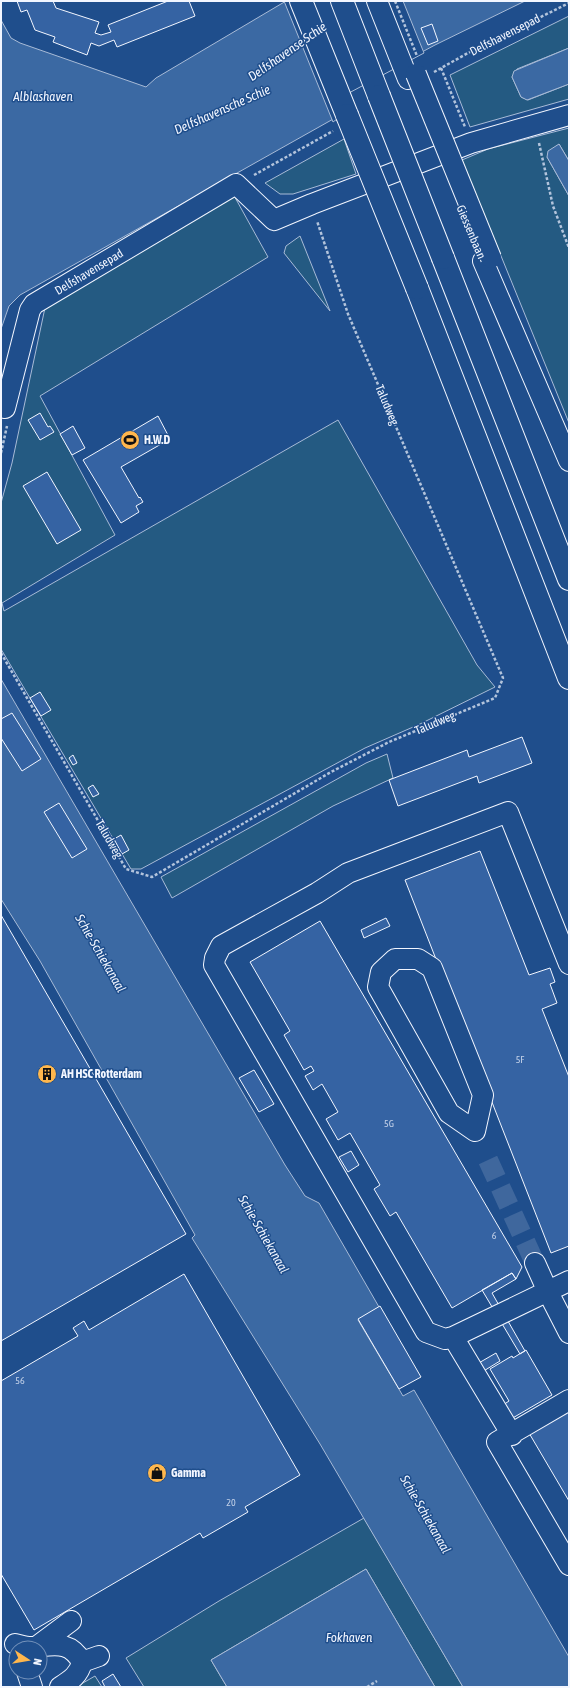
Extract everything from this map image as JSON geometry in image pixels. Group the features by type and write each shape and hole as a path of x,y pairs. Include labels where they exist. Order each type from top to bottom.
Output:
{"highway":[{"path":"301,1 417,288 569,678"},
{"path":"342,1 568,576"}],"street":[{"name":"Giessenbaan","path":"377,1 487,259 569,436"},
{"name":"Giessenbaan","path":"387,1 487,259 569,461"},
{"path":"312,204 471,143 569,115"},
{"name":"Delfshavensepad","path":"5,408 30,310 34,304 236,184 274,220 312,204"},
{"path":"569,964 508,812 348,873 317,893 221,946 215,958 214,965 426,1332 445,1339 453,1337 569,1281"},
{"path":"395,959 418,959 432,968 483,1095 475,1131 449,1113 378,987 382,972 395,959"},
{"path":"535,1263 569,1333"},
{"path":"453,1337 512,1434"},
{"path":"569,1400 497,1442 569,1565"},
{"path":"46,1640 71,1621"},
{"path":"48,1646 59,1645 68,1647 91,1659 73,1680 60,1687"}],"path":[{"path":"395,1 417,57"},
{"name":"Delfshavensepad","path":"471,143 441,68 569,2"},
{"path":"535,125 553,206 569,248"},
{"name":"Taludweg","path":"1,653 126,869 152,877 331,772 389,742 496,698 503,678 348,314 312,204"},
{"path":"1,453 11,411 5,408"},
{"path":"367,1687 377,1681"}],"shaded area":[{"path":"569,16 569,48 517,69 512,77 521,97 528,100 569,84 569,99 470,127 450,75"},
{"path":"569,128 569,161 559,144 547,157 569,196 569,423 462,160 488,149"},
{"path":"344,139 356,174 293,194 280,194 265,183"},
{"path":"232,192 268,257 40,396 115,535 2,603 4,611 338,420 477,665 495,687 420,724 365,748 141,869 131,869 1,649 1,503 12,463 46,303"},
{"path":"300,236 330,311 284,253 286,246"},
{"path":"387,754 393,778 333,806 172,898 161,877 366,763"},
{"path":"364,1518 463,1687 435,1687 366,1569 211,1660 227,1687 144,1687 126,1658 219,1601"},
{"path":"95,1676 102,1687 76,1687"}],"water":[{"path":"286,1 525,1 435,45 346,93 335,118 20,295 9,306 1,329 1,20 11,38 20,43 146,87 156,78"},
{"path":"569,48 569,84 527,100 521,97 512,77 514,71"},
{"path":"559,144 569,161 569,196 547,157 548,151"},
{"name":"Schie-Schiekanaal","path":"1,679 285,1165 305,1196 319,1203 379,1307 358,1320 403,1396 414,1390 569,1657 569,1687 463,1687 320,1444 192,1238 195,1235 40,961 1,899"},
{"name":"Fokhaven","path":"366,1569 435,1687 227,1687 211,1660"}],"pier":[{"path":"284,1 403,1 424,53 347,94 337,119 333,122"}],"building":[{"path":"17,1 53,1 56,8 99,22 95,33 101,35 111,32 108,25 168,1 189,1 195,16 117,47 114,40 99,46 91,43 87,55 53,42 55,37 35,30 27,10 21,12"},
{"path":"432,24 438,41 428,45 421,28"},
{"path":"40,413 48,427 50,426 54,432 40,440 28,420"},
{"path":"158,416 170,439 121,467 139,498 140,497 143,502 136,506 139,512 121,523 83,460"},
{"path":"73,426 85,448 72,455 60,434"},
{"path":"47,472 81,530 57,544 23,486"},
{"path":"40,692 51,710 41,716 30,698"},
{"path":"12,713 41,759 22,771 1,738 1,719"},
{"path":"522,737 532,763 479,783 477,776 398,806 389,780 467,750 469,757"},
{"path":"73,755 77,763 73,765 69,758"},
{"path":"93,785 99,794 93,797 88,788"},
{"path":"59,803 87,849 72,858 44,812"},
{"path":"121,835 129,850 122,854 114,839"},
{"path":"480,851 529,975 550,968 555,982 550,984 557,1003 542,1009 569,1077 569,1246 551,1253 405,880"},
{"name":"AH HSC Rotterdam","path":"1,915 186,1234 1,1341"},
{"path":"386,918 390,926 364,938 361,930"},
{"path":"320,921 522,1267 516,1279 512,1273 452,1308 396,1212 390,1216 374,1189 380,1185 350,1133 338,1140 326,1119 338,1112 322,1084 313,1090 305,1076 314,1071 311,1066 304,1070 284,1035 290,1031 250,962"},
{"path":"254,1070 274,1104 259,1112 239,1078"},
{"path":"351,1151 359,1165 348,1172 339,1157"},
{"path":"512,1273 516,1279 492,1293 525,1351 520,1354 482,1290"},
{"path":"184,1274 300,1475 245,1507 248,1512 203,1538 200,1533 34,1630 1,1574 1,1381 78,1336 73,1328 84,1321 89,1330"},
{"path":"380,1306 421,1377 399,1389 358,1319"},
{"path":"526,1350 552,1395 511,1419 503,1405 509,1401 490,1369 512,1356 513,1358"},
{"path":"496,1353 500,1361 482,1372 477,1364"},
{"path":"568,1410 569,1412 569,1501 529,1433"},
{"path":"113,1674 121,1687 105,1687 102,1681"}],"tunnel":[{"path":"488,1160 535,1263"}],"place":[{"name":"H.W.D","path":"130,440"},
{"name":"AH HSC Rotterdam","path":"47,1074"},
{"name":"Gamma","path":"157,1473"}],"water label":[{"name":"Delfshavense Schie","path":"287,51"},
{"name":"Alblashaven","path":"43,96"},
{"name":"Delfshavensche Schie","path":"222,109"}]}
